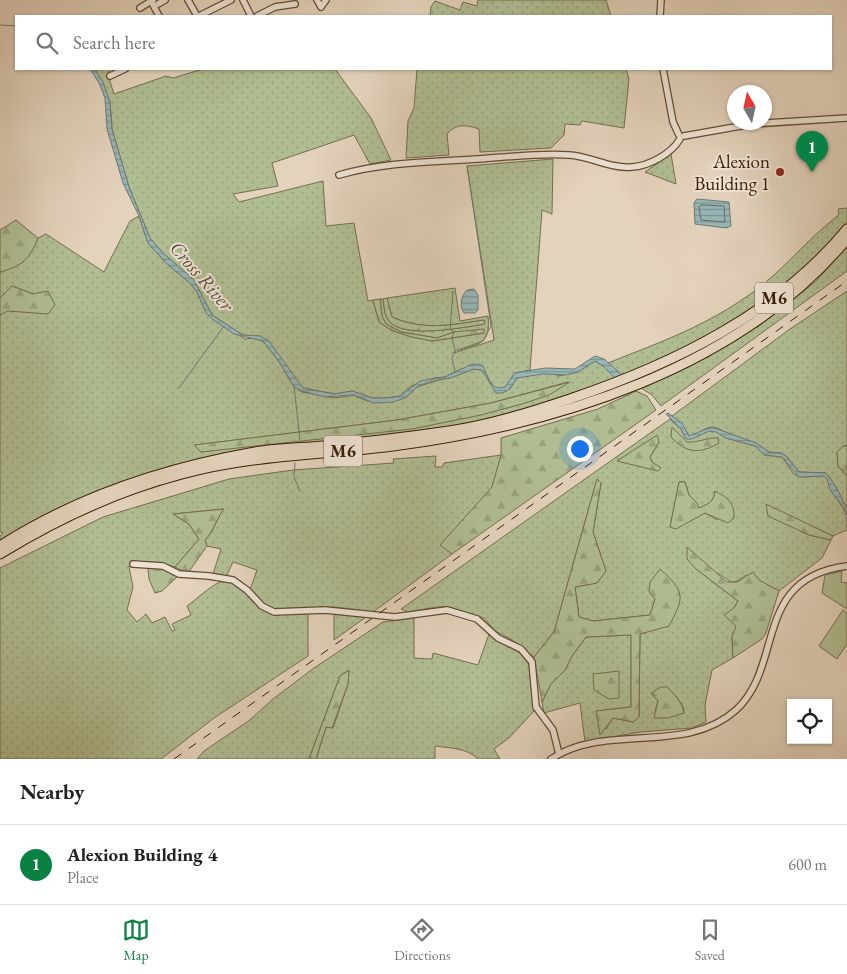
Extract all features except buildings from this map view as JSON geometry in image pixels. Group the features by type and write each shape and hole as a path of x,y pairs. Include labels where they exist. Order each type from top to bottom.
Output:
{"highway":[{"name":"M6","path":"0,546 68,507 117,487 168,471 257,452 388,440 452,430 527,413 609,386 667,361 743,318 812,267 847,229"},
{"name":"M6","path":"0,554 38,531 79,510 123,492 182,474 261,458 390,446 455,437 535,418 610,394 691,359 750,328 783,303 818,271 847,240"}],"street":[{"path":"140,8 165,0"},
{"path":"188,0 197,15"},
{"path":"200,15 232,0"},
{"path":"243,0 250,15"},
{"path":"317,0 320,6 319,14"},
{"path":"320,6 326,0"},
{"path":"660,15 661,0"},
{"path":"154,2 159,15"},
{"path":"259,15 277,6 295,4"},
{"path":"110,76 123,70"},
{"path":"663,70 673,122 681,137"},
{"path":"681,137 752,124 847,118"},
{"path":"339,175 399,164 548,155 572,155 615,165 634,167 646,164 666,153 676,146 681,137"},
{"path":"133,564 163,566 179,574 233,580 243,586 262,606 274,612 325,610 395,617 447,610 475,618 481,621 498,638 521,649 532,662 536,707 553,730 559,754"},
{"path":"551,759 574,748 611,741 681,734 698,730 727,716 737,709 752,688 772,629 790,594 815,575 826,570 847,566"}],"green space":[{"path":"478,0 606,0 611,15 430,15 431,7 435,1 460,10 463,2 477,6"},
{"path":"95,70 110,70 108,75 114,94 166,76 173,78 200,70 336,70 371,118 391,160 370,164 354,135 272,163 278,186 233,194 239,202 323,181 326,226 354,223 368,301 373,300 379,322 391,330 432,341 484,333 454,332 437,338 401,332 386,324 382,317 380,299 383,299 387,318 394,325 404,329 432,331 484,324 484,320 438,326 415,324 392,317 387,298 455,288 460,321 488,316 487,333 482,342 454,353 494,340 467,166 553,159 552,214 542,210 530,370 515,373 506,386 501,389 494,386 483,366 461,369 445,377 434,378 411,386 400,396 387,398 373,398 352,391 335,394 303,388 260,336 243,335 212,315 194,280 163,253 150,238 129,187 112,129 110,102"},
{"path":"417,70 626,70 629,79 624,128 582,121 580,125 565,124 564,135 551,148 480,152 479,129 462,126 450,130 447,134 449,155 406,158 408,121 414,108"},
{"path":"671,154 676,184 645,172"},
{"path":"847,208 847,222 823,248 798,272 745,313 686,346 622,375 608,363 684,332 738,303 776,273 839,214 838,209"},
{"path":"139,216 148,243 166,263 191,284 197,292 206,313 245,339 255,338 263,341 280,363 294,387 302,392 335,398 354,395 367,401 405,398 417,387 474,369 482,370 496,393 510,389 517,378 531,374 553,373 558,376 578,372 595,361 616,379 549,404 458,426 229,454 0,543 0,536 3,533 0,532 0,315 33,294 12,286 0,298 0,272 20,264 32,251 38,238 46,234 104,272 130,221","holes":["568,382 555,390 511,407 419,426 201,452 195,445 397,420 491,403"]},
{"path":"16,220 38,238 32,251 24,261 0,272 0,230"},
{"path":"847,247 847,271 661,406 652,395 641,388 759,326 815,282"},
{"path":"12,286 33,294 48,291 55,305 48,314 8,311 0,315 0,298"},
{"path":"847,291 847,446 843,446 837,452 838,466 847,476 847,508 826,473 799,472 786,456 780,453 769,452 756,443 740,439 712,427 691,437 672,416 790,329"},
{"path":"387,298 392,317 415,324 438,326 484,320 485,324 433,331 404,329 394,325 387,318 383,299"},
{"path":"380,299 382,316 386,324 401,332 437,338 454,332 484,329 484,333 432,341 412,337 391,330 379,322 373,300"},
{"path":"570,382 549,395 522,404 481,415 412,429 201,452 194,445 397,420 491,403"},
{"path":"636,391 647,396 656,410 452,554 440,545 492,487 501,455 501,438 598,409"},
{"path":"670,419 681,429 686,439 709,431 716,431 726,438 755,446 764,455 782,457 794,474 801,477 824,476 843,508 846,517 847,530 833,536 766,505 809,535 831,540 822,558 779,591 746,575 737,581 731,582 715,572 696,569 738,601 734,608 737,626 732,637 733,658 712,670 705,705 706,722 692,728 640,732 585,742 580,703 544,713 542,702 551,684 565,670 572,656 586,637 631,635 631,707 596,711 606,729 613,718 633,722 639,717 640,633 646,633 655,599 650,615 593,621 579,617 575,587 597,583 606,571 593,532 601,483 597,479 554,632 534,657 511,639 495,631 484,618 450,607 437,607 408,612 401,609","holes":["659,442 650,457 652,462 661,468 618,460","679,482 685,482 689,495 698,509 712,500 715,491 717,520 705,513 670,527","651,693 674,694 683,706 684,713 655,711 658,701"]},
{"path":"672,427 687,442 718,438 719,443 706,449 688,449 671,437"},
{"path":"657,435 659,442 650,457 652,462 661,468 658,471 617,461"},
{"path":"843,446 847,446 847,476 838,466 837,452"},
{"path":"501,455 493,487 441,545 452,554 373,612 334,607 270,609 250,590 257,570 233,562 226,577 213,574 221,549 207,546 205,540 223,509 174,514 189,524 199,539 175,567 161,563 131,561 129,567 133,587 127,610 137,622 146,614 152,623 165,617 172,631 175,630 172,624 191,615 187,606 216,584 227,581 240,586 269,613 308,614 308,656 214,718 161,759 0,759 0,568 103,517 229,479 293,470 394,463 393,459 436,456 435,467 442,467 444,463"},
{"path":"597,479 601,483 593,532 606,571 597,583 575,587 579,617 593,621 650,615 655,599 649,592 650,582 660,569 674,583 680,595 678,608 669,626 640,634 639,717 633,722 613,718 600,735 596,711 631,707 631,635 586,637 572,656 565,670 551,684 542,702 534,657 554,632"},
{"path":"679,482 685,482 689,495 699,508 712,500 715,491 724,496 732,505 734,518 728,523 705,513 676,529 670,527"},
{"path":"766,504 833,536 831,540 809,535 768,516"},
{"path":"224,509 205,540 207,546 188,573 175,567 199,539 189,524 173,514"},
{"path":"687,547 727,582 737,582 753,572 759,580 779,591 766,633 762,639 733,658 732,637 736,626 724,615 734,608 738,601 696,569 687,559"},
{"path":"148,568 160,568 177,577 162,591 155,593 149,579"},
{"path":"842,571 841,582 847,583 847,609 822,593 825,575"},
{"path":"843,610 847,613 847,644 837,659 819,646"},
{"path":"334,612 366,615 366,617 334,640"},
{"path":"414,618 414,658 432,659 433,653 478,665 489,634 521,654 529,665 534,711 509,738 494,749 500,759 478,759 464,751 435,746 435,758 431,759 316,759 326,727 333,728 348,684 349,670 340,676 309,759 197,759 204,751 250,720 273,699 314,668 383,622"},
{"path":"349,670 348,684 332,728 326,727 316,759 309,759 340,676"},
{"path":"619,671 619,698 609,699 594,690 593,674"},
{"path":"661,687 667,687 675,696 682,705 684,713 668,718 654,718 658,701 651,693"}],"water":[{"path":"91,70 96,70 103,82 110,102 112,129 129,187 150,238 163,253 194,280 212,315 243,335 260,336 269,341 303,388 334,394 352,391 373,398 387,398 400,396 420,381 445,377 470,365 479,364 483,366 490,382 495,387 501,388 505,387 515,373 545,368 575,369 595,356 604,359 622,375 616,379 595,361 578,372 566,375 543,374 517,378 506,391 496,393 482,370 474,369 451,378 428,382 417,387 405,398 393,402 374,403 354,395 325,397 294,387 280,363 263,341 234,334 212,319 206,313 197,292 191,284 166,263 148,243 139,216 123,183 107,129 105,98 99,83"},
{"path":"697,199 729,202 731,226 726,228 695,224 694,203"},
{"path":"474,289 478,295 478,310 475,313 464,313 461,304 463,295 467,290"},
{"path":"668,413 682,423 689,436 712,427 756,443 769,452 780,453 786,456 799,472 826,473 845,505 847,515 831,491 824,476 799,477 782,457 764,455 755,446 726,438 716,432 709,431 692,439 686,439 681,429 666,414"}],"waterway":[{"name":"Cross River","path":"0,25 15,26"},
{"path":"455,372 452,358 455,351 483,341 491,326 467,166"},
{"path":"453,291 450,329 454,332 452,338 455,350"},
{"path":"179,388 224,326"},
{"path":"294,386 300,440"},
{"path":"295,463 294,477 300,491"}],"railway":[{"path":"174,759 847,281"}],"place":[{"name":"Alexion Building 1","path":"780,172"},
{"name":"Alexion Building 4","path":"812,172"}]}
